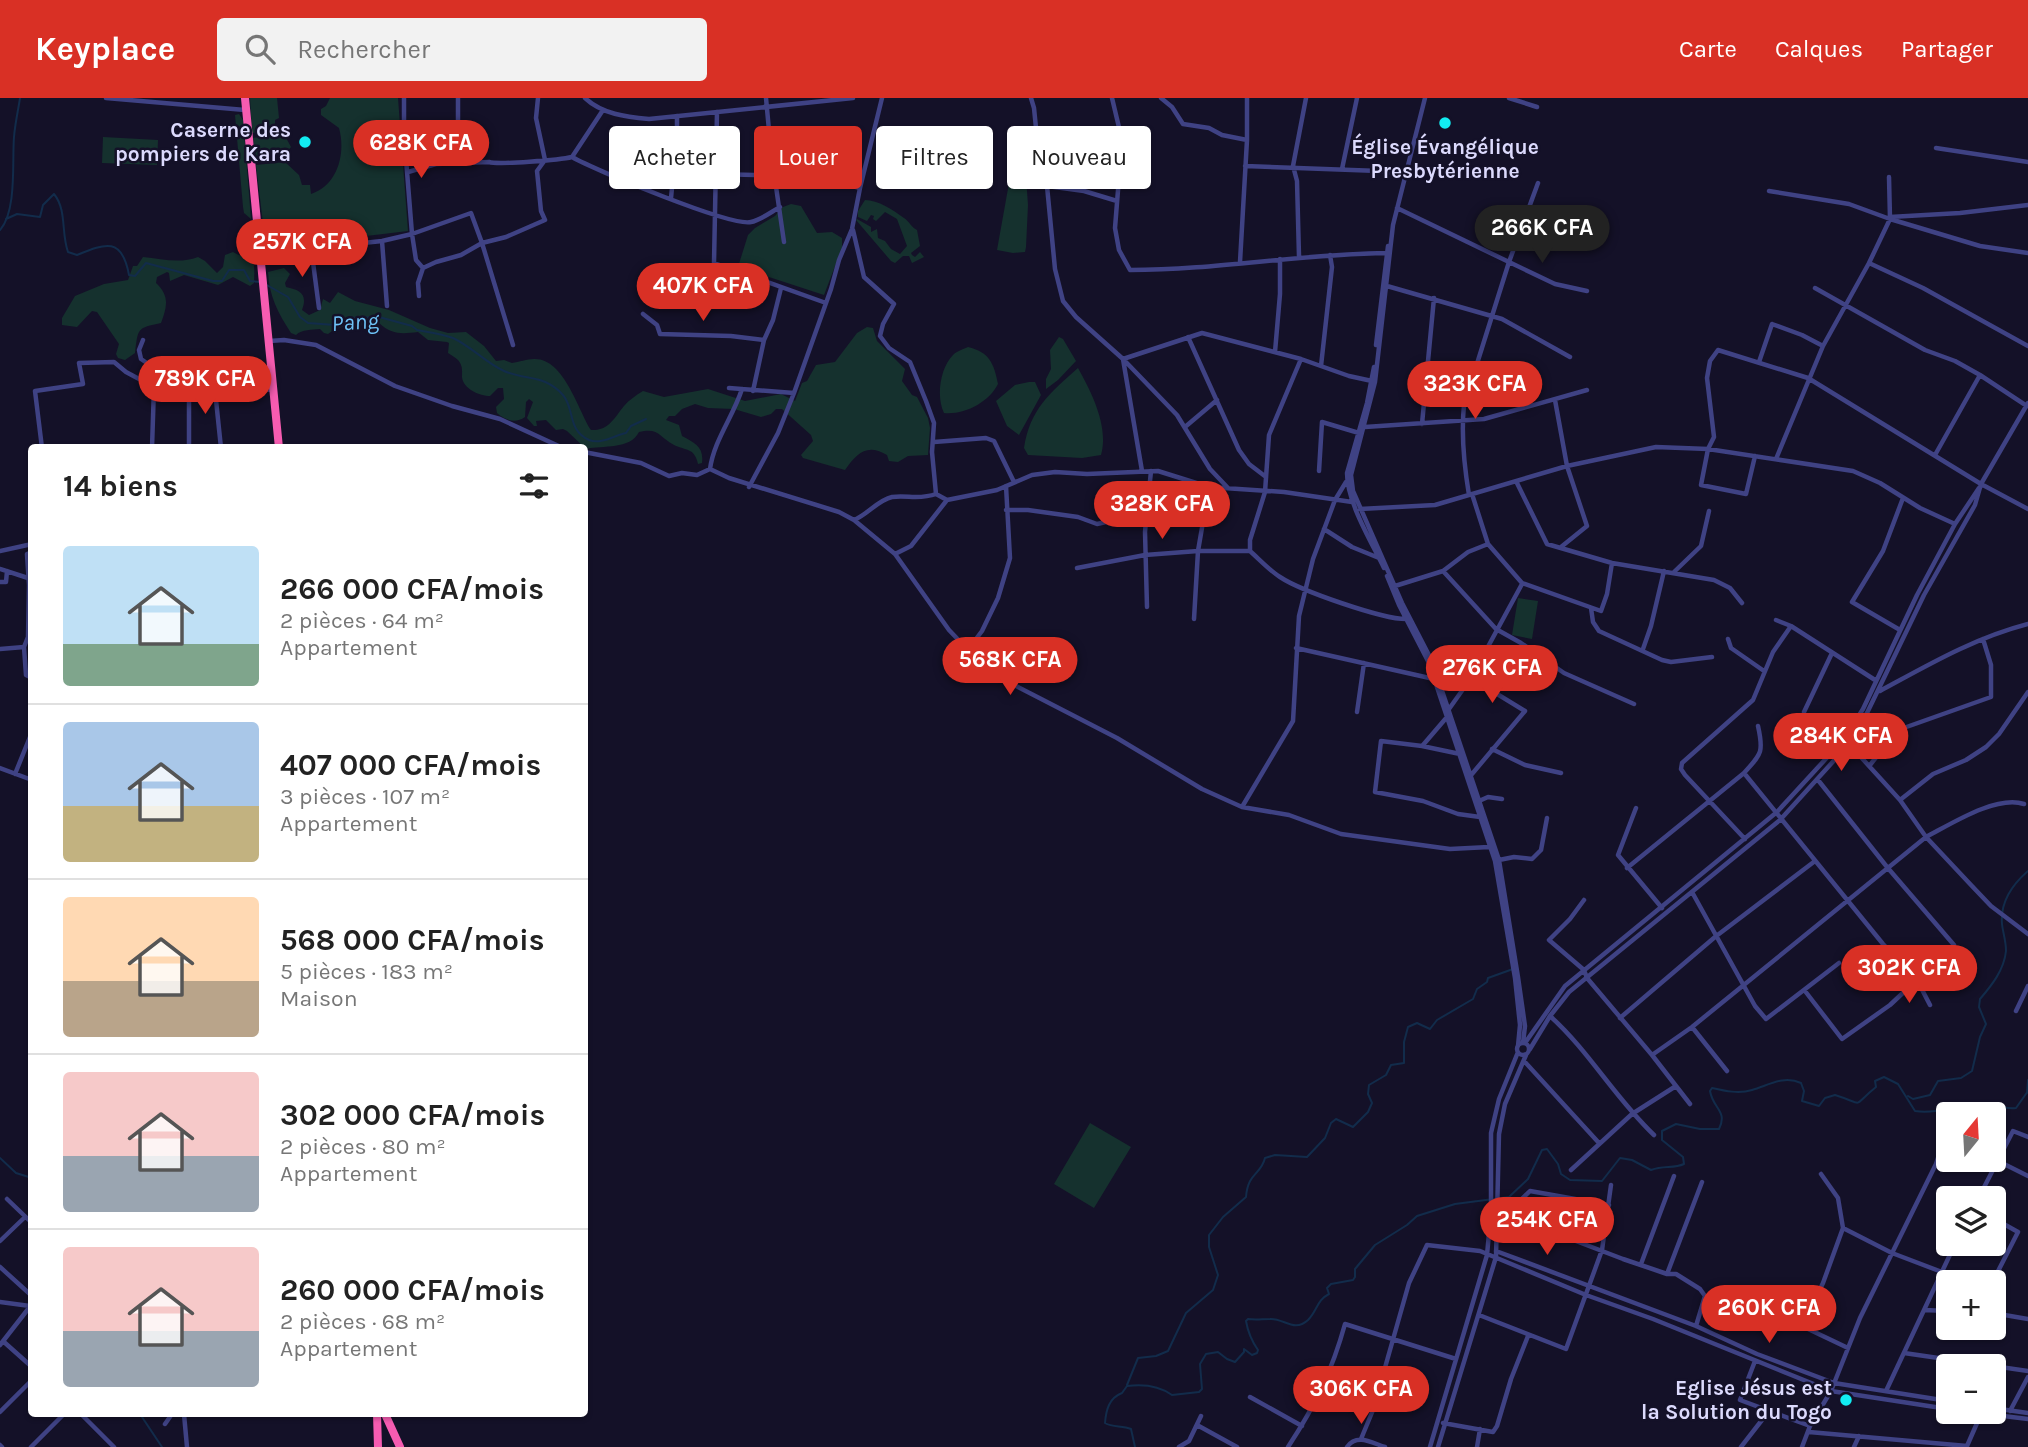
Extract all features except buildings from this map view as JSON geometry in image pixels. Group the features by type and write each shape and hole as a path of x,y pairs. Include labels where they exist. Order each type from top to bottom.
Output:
{"highway":[{"path":"245,98 279,444"},
{"path":"377,1417 378,1447"},
{"path":"386,1417 400,1447"}],"street":[{"path":"106,98 246,110"},
{"path":"404,98 404,134 412,234 416,260 423,268"},
{"path":"458,98 458,120"},
{"path":"419,296 418,282 423,268 545,220 541,211 537,171 545,160 536,118 538,98"},
{"path":"585,98 593,106 603,110 626,117 649,119 853,98"},
{"path":"766,98 769,126"},
{"path":"862,180 882,98"},
{"path":"1031,98 1036,126"},
{"path":"1112,98 1122,140 1115,228 1119,250 1130,270 1183,269 1299,256 1386,253"},
{"path":"1161,98 1172,107 1182,124 1209,128 1222,135 1247,140"},
{"path":"1240,262 1247,98"},
{"path":"1299,256 1297,181 1293,166 1306,98"},
{"path":"1342,169 1357,98"},
{"path":"1425,98 1386,253 1372,382 1347,481 1434,679 1495,861 1516,968"},
{"path":"1512,98 1537,107"},
{"path":"572,157 603,110"},
{"path":"717,112 717,126"},
{"path":"671,198 677,116"},
{"path":"1936,148 2028,162"},
{"path":"408,172 436,164 495,164 572,157 631,184 714,214 750,223 780,207"},
{"path":"1245,166 1379,171 1406,176"},
{"path":"1776,459 1823,345 1869,263 1890,218 1889,177"},
{"path":"1538,183 1509,262 1464,405 1464,469 1488,544 1522,583 1601,611 1612,563"},
{"path":"715,189 714,263 825,303"},
{"path":"777,189 784,242"},
{"path":"749,485 778,433 794,393 852,229 860,189"},
{"path":"1047,189 1055,269 1063,301 1076,317 1162,398 1185,427 1210,470 1229,489"},
{"path":"1069,189 1116,201"},
{"path":"1769,191 1849,204 1980,246 2028,253"},
{"path":"1890,218 2028,205"},
{"path":"1397,208 1555,284 1587,291"},
{"path":"260,254 383,241 412,234 471,213 513,345"},
{"path":"1393,225 1375,382 1351,475 1354,502 1360,509 1432,661 1472,775 1499,860 1525,1026 1521,1046 1499,1099 1491,1133 1491,1212 1487,1255 1430,1447"},
{"path":"852,229 864,277 894,304 880,336 889,348 910,362 934,423 936,494"},
{"path":"383,241 387,306"},
{"path":"311,247 319,308"},
{"path":"1321,366 1332,267 1330,255"},
{"path":"1275,352 1280,259"},
{"path":"1869,263 1923,288 2028,346"},
{"path":"1386,286 1492,315 1517,326 1570,358"},
{"path":"753,391 764,340 773,320 781,288"},
{"path":"1521,1046 1565,986 1777,813 1844,739 1863,709 1875,680 1955,524 1999,457 2027,405 1955,361 1925,350 1815,288"},
{"path":"1422,424 1434,298"},
{"path":"643,314 657,325 660,334 764,340"},
{"path":"1759,362 1772,324 1823,345"},
{"path":"1123,359 1202,333 1301,359 1372,382"},
{"path":"1188,337 1239,450 1249,464 1266,477"},
{"path":"143,340 139,350 141,359 153,365 172,385"},
{"path":"270,341 285,340 316,345 395,386 500,419 554,444"},
{"path":"1755,456 1746,494 1702,485 1708,449 1714,438 1707,378 1710,361 1718,350 1808,378 1981,484 2028,509"},
{"path":"1123,359 1142,471"},
{"path":"1250,551 1250,540 1265,492 1269,435 1301,359"},
{"path":"42,444 35,391 83,384 79,363 114,362 153,387 189,385 273,390"},
{"path":"1935,455 1980,375"},
{"path":"189,385 189,444"},
{"path":"152,444 153,387"},
{"path":"219,387 216,400 221,444"},
{"path":"729,388 794,393"},
{"path":"710,469 719,438 742,390"},
{"path":"1365,427 1484,419 1587,390"},
{"path":"1185,427 1217,400"},
{"path":"1555,400 1567,466 1587,526 1561,547"},
{"path":"1320,471 1322,422 1359,433"},
{"path":"934,442 986,438 994,441 1014,482"},
{"path":"1360,509 1435,505 1567,466 1656,447 1708,449 1853,471 1955,524"},
{"path":"588,453 640,463 669,476 682,473 697,475 710,469 749,485 839,512 854,520 895,554 927,602 967,651 989,673 1053,703 1202,789 1242,807 1289,815 1341,834 1450,849 1489,847"},
{"path":"895,554 911,546 947,500 1006,486 1032,475 1055,472 1087,474 1151,471 1171,474 1209,487 1354,502"},
{"path":"1147,607 1145,555 1151,471"},
{"path":"1242,807 1293,722 1299,616 1324,529 1335,500 1347,481"},
{"path":"1516,481 1547,544 1612,563 1714,580 1730,588 1742,603"},
{"path":"1438,1447 1496,1254 1500,1219 1497,1155 1501,1124 1524,1058 1550,1016 1569,992 1780,820 1849,744 1878,692 1924,595 1975,505 1981,484"},
{"path":"967,651 982,631 998,598 1010,558 1006,486"},
{"path":"1194,619 1198,551 1209,487"},
{"path":"936,494 947,500"},
{"path":"854,520 865,516 891,497 924,499 936,494"},
{"path":"1900,630 1852,601 1884,551 1903,498"},
{"path":"1006,510 1019,509 1078,517 1097,524 1147,513"},
{"path":"1673,572 1701,546 1709,511"},
{"path":"1324,529 1366,555 1379,558"},
{"path":"1395,586 1443,571 1468,552 1488,544"},
{"path":"0,551 28,545"},
{"path":"1077,568 1145,555 1250,551 1278,576 1305,590 1388,618 1406,619"},
{"path":"0,569 28,577"},
{"path":"1643,649 1664,570"},
{"path":"0,582 6,582 7,571"},
{"path":"1443,571 1496,629 1564,673 1634,704"},
{"path":"1449,710 1471,678 1522,583"},
{"path":"1591,608 1593,622 1599,631 1662,660 1671,662 1712,657"},
{"path":"1776,620 1791,626 1875,680"},
{"path":"1878,692 1917,670 1998,632 2028,624"},
{"path":"1745,839 1681,769 1682,763 1753,700 1764,671 1791,626"},
{"path":"28,637 24,647 28,676"},
{"path":"1728,639 1731,648 1764,671"},
{"path":"1870,765 1898,730 1991,697 1992,665 1983,639"},
{"path":"0,649 24,647"},
{"path":"1297,648 1434,679"},
{"path":"1804,712 1832,653"},
{"path":"1357,712 1364,663"},
{"path":"1471,678 1525,711 1472,775"},
{"path":"1900,800 1933,774 1966,760 1986,747 1999,734 2028,692"},
{"path":"1422,746 1447,717"},
{"path":"1627,867 1744,773 1762,752 1758,726"},
{"path":"1460,754 1381,741 1375,792 1423,801 1458,814 1480,817"},
{"path":"15,774 28,742"},
{"path":"1849,744 1900,800 1926,837 1991,906 2028,934"},
{"path":"1492,749 1525,765 1561,774"},
{"path":"0,768 28,779"},
{"path":"1744,773 1883,944 1917,980 1930,1005"},
{"path":"1805,991 1842,1039 1890,1004 1954,946 1818,780"},
{"path":"1479,801 1488,797 1502,799"},
{"path":"1652,1055 1692,1027 1926,837 1965,816 2007,802 2024,804"},
{"path":"1636,808 1619,849 1620,859 1662,908"},
{"path":"1499,860 1514,857 1532,859 1541,850 1547,818"},
{"path":"1620,1018 1716,937 1815,860"},
{"path":"1692,892 1755,1006 1766,1019 1839,963"},
{"path":"1584,900 1549,940 1584,970 1587,978 1690,1104"},
{"path":"2016,1011 2028,986"},
{"path":"1550,1016 1571,1035 1632,1114 1654,1135"},
{"path":"1692,1027 1727,1071"},
{"path":"1521,1046 1530,1049"},
{"path":"1521,1046 1524,1058 1599,1143"},
{"path":"1571,1170 1632,1114 1676,1086"},
{"path":"2006,1145 2013,1131 2028,1137"},
{"path":"1802,1447 1831,1391 1860,1318 1936,1164"},
{"path":"2006,1165 2028,1176"},
{"path":"1821,1174 1838,1198 1843,1228 1823,1283 1803,1324 1806,1328 1848,1348"},
{"path":"1641,1264 1674,1176"},
{"path":"1667,1274 1702,1182"},
{"path":"1479,1315 1566,1349 1602,1250 1611,1185"},
{"path":"1500,1219 1530,1191 1609,1205"},
{"path":"7,1199 28,1220"},
{"path":"0,1241 25,1217"},
{"path":"1500,1219 1530,1223 1667,1274 1676,1274 1700,1289 1704,1296 1696,1326"},
{"path":"2006,1225 2018,1232 2006,1256"},
{"path":"1843,1228 1892,1253 1937,1270"},
{"path":"1361,1439 1373,1410 1409,1283 1427,1245 1480,1251 1487,1255 1496,1254 1696,1326 1757,1354 1834,1383 1936,1399"},
{"path":"1496,1254 1586,1295 1831,1391 1936,1407"},
{"path":"0,1267 28,1292"},
{"path":"1886,1391 1936,1285"},
{"path":"0,1302 28,1306"},
{"path":"28,1310 2,1343 28,1364"},
{"path":"1924,1310 1936,1310"},
{"path":"2006,1315 2027,1317"},
{"path":"1288,1447 1302,1426 1333,1365 1345,1324 1456,1359"},
{"path":"1438,1421 1493,1432 1528,1336"},
{"path":"1904,1353 2028,1371"},
{"path":"1755,1361 1740,1399 1809,1429 1919,1444 1967,1447 1977,1424"},
{"path":"2010,1411 2028,1377"},
{"path":"0,1412 28,1384"},
{"path":"1250,1397 1302,1426"},
{"path":"2006,1410 2028,1413"},
{"path":"1741,1447 1769,1411"},
{"path":"1179,1447 1189,1441 1201,1416"},
{"path":"31,1447 61,1417"},
{"path":"84,1417 114,1447"},
{"path":"165,1423 170,1417"},
{"path":"184,1417 187,1447"},
{"path":"2006,1417 2028,1419"},
{"path":"1197,1425 1237,1447"},
{"path":"1477,1447 1480,1429"},
{"path":"1854,1447 1859,1436"},
{"path":"1347,1447 1350,1442 1361,1439 1385,1447"}],"green space":[{"path":"250,98 277,98 279,118 275,120 275,127 279,127 279,130 252,133"},
{"path":"330,98 398,98 408,231 266,248 256,165 285,162 299,175 302,185 310,185 311,194 328,183 338,167 341,148 339,128 321,115 321,109"},
{"path":"239,114 243,120 251,219 244,213 243,207 235,115"},
{"path":"284,134 291,147 285,154 256,158 253,138"},
{"path":"103,137 158,140 157,165 102,163"},
{"path":"1008,189 1027,189 1025,252 997,250"},
{"path":"865,200 890,209 917,230 920,246 911,253 915,257 920,252 924,257 912,263 909,256 903,256 895,263 891,261 856,220 871,227 871,232 877,229 878,238 900,254 907,246 897,219 885,212 876,221 871,215 867,221 858,217 858,211"},
{"path":"791,204 801,206 817,233 832,232 842,238 842,248 824,295 738,267 748,235 783,207"},
{"path":"233,252 252,261 254,283 250,286 233,277 218,285 184,275 170,281 167,272 157,277 156,283 164,292 166,302 161,323 140,330 135,353 125,360 118,358 116,354 119,344 97,312 92,311 77,327 62,325 62,318 75,296 104,284 128,280 133,266 137,266 143,257 178,261 198,257 217,273 223,267 225,255"},
{"path":"284,268 290,274 285,283 286,287 302,294 302,310 309,315 320,310 323,299 330,303 338,292 355,301 389,310 430,328 448,333 466,332 484,346 496,361 545,361 562,376 591,430 607,426 628,402 643,391 664,397 708,389 745,401 781,394 795,401 802,383 807,381 816,365 835,362 857,333 867,327 873,328 877,341 905,369 902,381 912,395 917,397 928,418 928,455 908,456 898,462 889,461 887,455 880,452 868,450 858,455 845,470 803,458 801,455 813,441 811,435 782,409 776,409 761,417 734,409 708,408 695,404 666,420 679,425 682,436 698,446 702,453 702,463 698,464 689,450 674,445 651,431 639,432 629,442 616,446 588,449 588,444 581,444 563,429 556,430 546,420 536,421 537,426 534,426 527,418 533,402 529,399 526,402 525,417 521,419 514,421 497,413 496,407 504,399 503,388 498,388 490,396 477,393 465,385 460,362 448,353 447,342 428,340 418,332 393,332 379,323 373,327 344,327 328,334 320,329 296,335 291,333 275,304 268,272"},
{"path":"1059,337 1063,339 1076,361 1046,389 1046,379 1051,369 1050,350"},
{"path":"968,347 986,355 995,370 998,384 989,396 976,406 960,412 944,413 940,399 942,375 953,355"},
{"path":"1078,368 1094,399 1101,422 1101,455 1082,458 1028,455 1024,448 1036,412 1050,394"},
{"path":"1035,382 1041,395 1019,435 1007,426 996,401 1015,385"},
{"path":"1518,598 1538,601 1532,639 1512,635"},
{"path":"1090,1123 1131,1147 1094,1208 1054,1184"}],"waterway":[{"name":"Pang","path":"0,230 9,211 13,186 14,137 20,98"},
{"name":"Pang","path":"6,219 17,214 40,217 43,205 54,194 61,207 68,252 77,255 111,246 122,254 129,275 135,276 146,263 213,281 222,281 229,270 244,270 250,281 260,282"},
{"name":"Pang","path":"265,284 288,297 300,317 308,323 335,325 351,318 379,317 412,326 417,330 453,338 504,371 549,384 563,395 577,431 589,440 603,441 626,433 631,426 646,419"},
{"path":"1908,1096 1913,1099 1930,1095 1938,1081 1961,1078 1972,1071 1986,1024 1979,1007 1980,999 1997,977 2005,958 2003,908 2017,882 2028,871"},
{"path":"1127,1385 1138,1358 1156,1356 1168,1351 1186,1313 1213,1290 1218,1275 1209,1247 1209,1235 1223,1217 1246,1197 1249,1183 1265,1158 1275,1155 1307,1157 1325,1138 1331,1123 1336,1119 1353,1127 1368,1112 1372,1103 1368,1094 1369,1085 1386,1075 1391,1065 1404,1063 1404,1042 1408,1027 1417,1023 1430,1029 1437,1020 1473,999 1477,989 1487,982 1488,978 1513,969"},
{"path":"1135,1447 1131,1429 1105,1423 1111,1401 1127,1386 1150,1386 1172,1395 1199,1392 1202,1389 1200,1364 1206,1354 1218,1352 1235,1362 1244,1349 1252,1355 1257,1353 1248,1329 1248,1319 1275,1319 1294,1325 1303,1324 1329,1294 1327,1288 1331,1284 1353,1280 1355,1269 1375,1245 1417,1216 1455,1204 1509,1197 1528,1179 1542,1150 1547,1149 1558,1164 1561,1174 1570,1180 1602,1181 1620,1158 1632,1160 1651,1170 1684,1164 1683,1157 1662,1140 1662,1131 1676,1124 1700,1129 1719,1129 1722,1118 1712,1097 1712,1088 1742,1092 1776,1082 1795,1081 1801,1083 1804,1091 1802,1101 1819,1106 1825,1098 1835,1095 1858,1103 1876,1087 1875,1081 1884,1077 1898,1084 1915,1111 1922,1112 1976,1103 2016,1108 2028,1091"},
{"path":"2027,1093 2028,1080"},
{"path":"0,1158 16,1173 28,1177"},
{"path":"142,1417 162,1447"}],"place":[{"name":"Église Évangélique Presbytérienne","path":"1445,123"},
{"name":"Caserne des pompiers de Kara","path":"305,142"},
{"name":"Eglise Jésus est la Solution du Togo","path":"1846,1400"}]}
